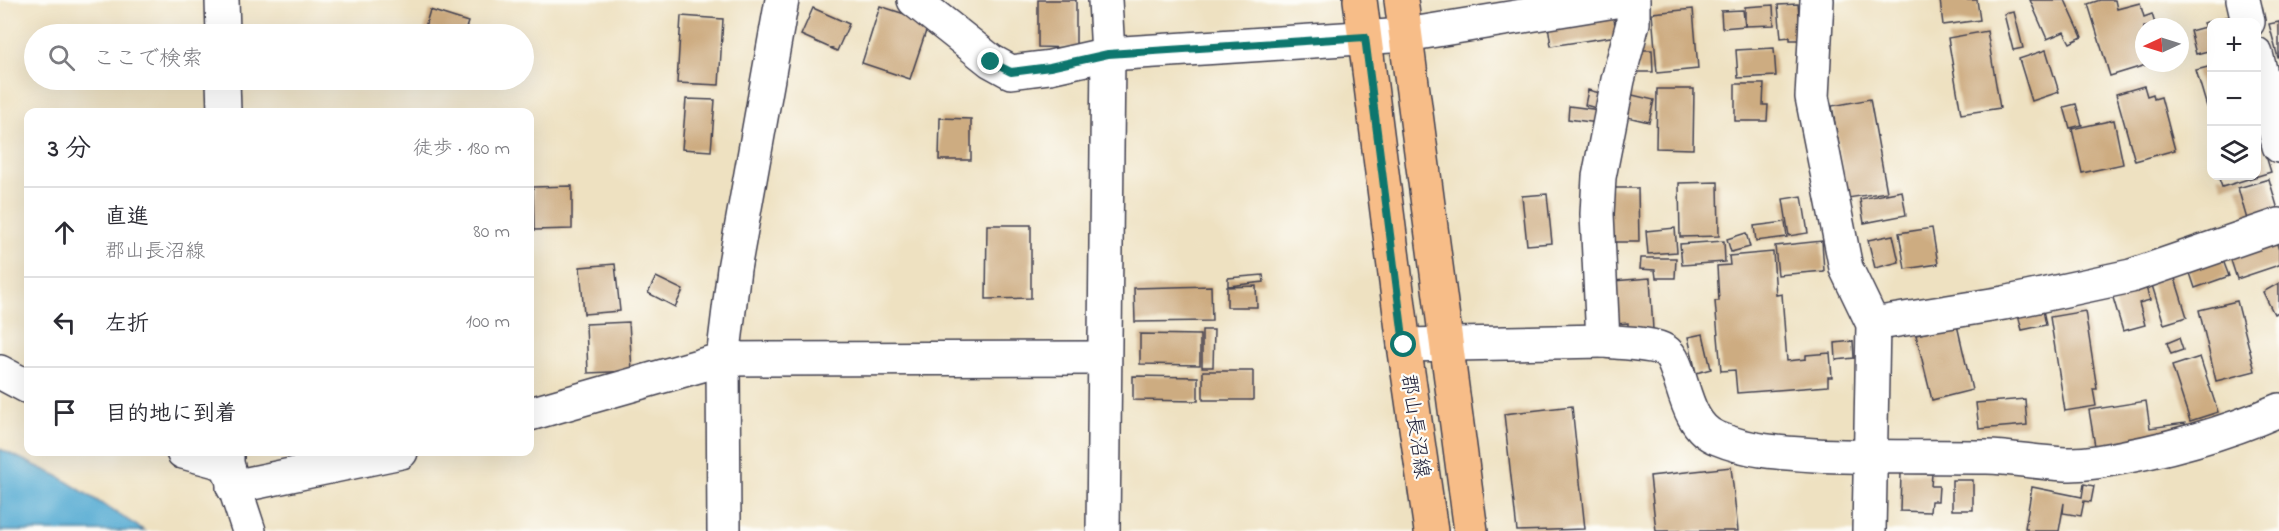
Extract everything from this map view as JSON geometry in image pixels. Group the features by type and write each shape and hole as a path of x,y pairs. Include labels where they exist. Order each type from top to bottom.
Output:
{"main road":[{"name":"郡山長沼線","path":"1360,0 1404,345 1431,531"},
{"name":"郡山長沼線","path":"1401,0 1471,531"}],"street":[{"path":"222,0 223,24"},
{"path":"724,531 723,359 734,269 782,0"},
{"path":"914,0 991,62 1011,72 1050,67 1108,54 1406,35 1621,0"},
{"path":"1103,531 1108,54 1105,0"},
{"path":"1603,341 1597,214 1599,177 1618,80 1633,22 1633,0"},
{"path":"1817,0 1812,97 1846,268 1873,324 1869,531"},
{"path":"2243,0 2247,18"},
{"path":"2260,72 2279,146"},
{"path":"223,90 224,108"},
{"path":"1873,324 2004,303 2131,276 2279,225"},
{"path":"1404,345 1603,341 1660,348 1669,353 1686,402 1701,426 1714,438 1760,450 1872,458 1990,457 2050,465 2096,462 2189,441 2249,423 2279,410"},
{"path":"534,413 723,359 1104,358"},
{"path":"0,372 24,385"},
{"path":"194,456 229,468 358,456"},
{"path":"229,468 249,531"}],"water":[{"path":"0,449 58,476 145,531 0,531"}],"building":[{"path":"1038,0 1076,0 1076,48 1038,47"},
{"path":"1940,0 1977,0 1980,20 1943,25"},
{"path":"2030,0 2065,0 2082,37 2070,43 2064,32 2047,39"},
{"path":"2100,0 2115,0 2117,9 2140,3 2144,17 2152,14 2153,18 2135,18 2135,68 2110,76 2088,4"},
{"path":"1798,4 1801,40 1790,40 1790,37 1781,38 1778,5"},
{"path":"1773,5 1774,25 1745,26 1745,7"},
{"path":"880,6 929,22 910,79 862,63"},
{"path":"813,8 849,24 837,51 801,35"},
{"path":"1693,9 1698,69 1657,73 1652,13"},
{"path":"430,10 468,22 467,24 426,24"},
{"path":"1743,10 1745,26 1722,28 1721,11"},
{"path":"2014,12 2023,48 2013,50 2004,14"},
{"path":"1613,14 1617,36 1551,46 1548,25"},
{"path":"681,16 723,19 719,85 677,83"},
{"path":"2207,22 2207,51 2196,54 2190,31 2205,27 2203,23"},
{"path":"2279,22 2279,58 2278,58 2269,24"},
{"path":"1987,31 2000,108 1961,114 1948,38"},
{"path":"1774,48 1776,76 1738,78 1736,50"},
{"path":"1638,50 1652,50 1653,72 1638,72"},
{"path":"2046,50 2059,92 2032,101 2019,59"},
{"path":"2207,67 2207,107 2196,70"},
{"path":"1735,84 1764,84 1763,105 1768,105 1767,121 1735,121"},
{"path":"2144,86 2147,96 2153,94 2154,99 2161,97 2175,150 2135,161 2116,94"},
{"path":"1657,89 1694,89 1693,149 1656,148"},
{"path":"1588,90 1604,94 1600,109 1585,105"},
{"path":"1628,94 1654,100 1649,122 1623,116"},
{"path":"686,99 715,100 711,151 682,149"},
{"path":"1870,99 1887,192 1848,198 1832,106"},
{"path":"2076,104 2082,125 2070,128 2064,107"},
{"path":"1569,106 1600,110 1598,123 1568,119"},
{"path":"940,118 971,119 971,160 939,160"},
{"path":"2114,120 2123,164 2082,173 2072,129"},
{"path":"2261,140 2271,172 2261,175"},
{"path":"2269,179 2279,213 2250,230 2238,188"},
{"path":"2219,180 2245,180 2222,187"},
{"path":"1718,182 1719,236 1680,237 1679,183"},
{"path":"572,186 572,229 534,230 534,187"},
{"path":"1608,188 1638,188 1639,242 1609,242"},
{"path":"1902,191 1906,215 1864,223 1860,199"},
{"path":"1547,194 1552,243 1527,245 1522,196"},
{"path":"1802,196 1808,233 1789,236 1783,199"},
{"path":"1785,222 1787,237 1756,241 1754,226"},
{"path":"987,225 1031,225 1031,298 986,299"},
{"path":"1675,228 1677,252 1648,254 1646,231"},
{"path":"1932,228 1938,264 1905,269 1899,233"},
{"path":"1746,233 1750,247 1731,252 1727,239"},
{"path":"1893,235 1899,262 1875,268 1868,240"},
{"path":"2275,238 2279,250 2279,265 2237,279 2229,254"},
{"path":"1724,241 1725,262 1682,265 1680,244"},
{"path":"1822,241 1824,271 1778,275 1775,246"},
{"path":"1773,252 1776,295 1782,294 1787,361 1806,359 1806,355 1830,353 1832,377 1828,377 1828,386 1737,393 1735,370 1721,371 1715,301 1719,301 1717,266 1730,265 1729,256"},
{"path":"2221,255 2229,276 2195,288 2188,267"},
{"path":"1641,258 1676,258 1675,278 1656,278 1655,270 1640,269"},
{"path":"615,264 620,311 584,314 580,267"},
{"path":"1263,275 1264,282 1228,286 1228,278"},
{"path":"2174,275 2187,317 2164,324 2151,282"},
{"path":"656,277 683,290 675,307 648,293"},
{"path":"1650,278 1653,330 1628,332 1628,323 1615,324 1613,281"},
{"path":"2144,281 2150,300 2139,303 2145,325 2123,331 2111,291"},
{"path":"2279,283 2279,312 2274,314 2263,292"},
{"path":"1211,286 1212,321 1135,322 1134,288"},
{"path":"1256,286 1257,307 1227,307 1227,287"},
{"path":"2237,301 2255,371 2216,381 2199,310"},
{"path":"2043,310 2046,325 2022,330 2018,315"},
{"path":"2085,311 2097,389 2093,389 2096,406 2065,411 2050,317"},
{"path":"629,322 632,371 588,373 586,324"},
{"path":"1957,325 1972,390 1932,400 1916,335"},
{"path":"1202,330 1214,330 1213,367 1202,367"},
{"path":"1140,334 1200,335 1200,365 1140,364"},
{"path":"1703,334 1711,369 1696,373 1688,337"},
{"path":"2179,338 2183,350 2171,354 2167,343"},
{"path":"1853,341 1854,358 1836,360 1835,343"},
{"path":"2200,357 2218,412 2190,421 2172,366"},
{"path":"1203,371 1253,371 1253,400 1203,400"},
{"path":"1133,376 1198,377 1198,401 1133,400"},
{"path":"2025,399 2027,425 1979,429 1976,403"},
{"path":"2146,401 2150,428 2185,423 2186,432 2095,446 2089,410"},
{"path":"1572,406 1585,529 1517,531 1504,414"},
{"path":"1731,467 1738,531 1656,531 1650,476"},
{"path":"1901,473 1932,474 1931,486 1939,486 1938,501 1931,501 1930,512 1900,511"},
{"path":"1952,480 1973,480 1973,510 1952,510"},
{"path":"2084,484 2094,486 2091,502 2084,501 2081,516 2063,513 2064,503 2059,531 2027,531 2025,528 2032,487 2082,497"}],"route":[{"path":"991,62 1011,72 1050,67 1108,54 1365,37 1404,345"}]}
